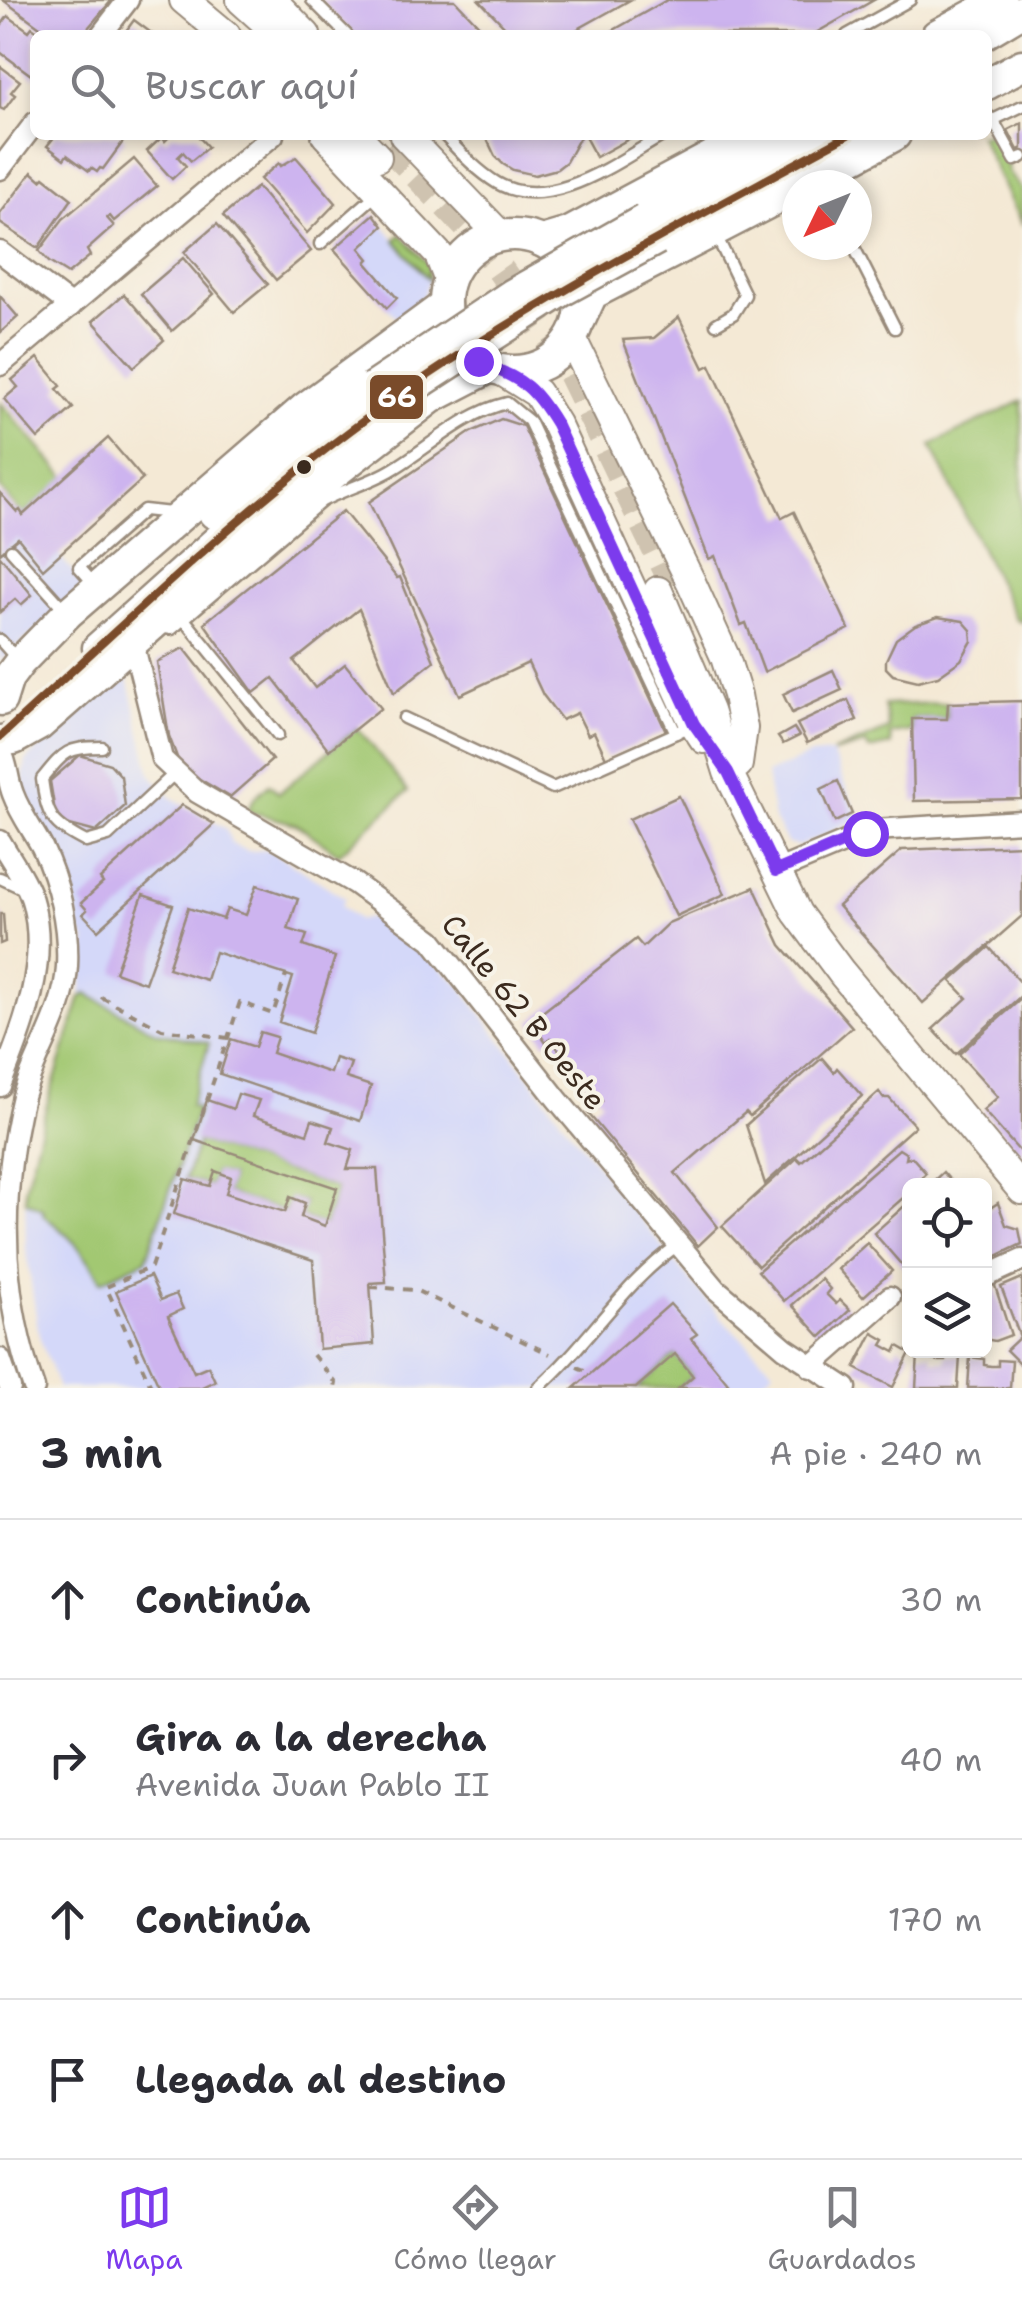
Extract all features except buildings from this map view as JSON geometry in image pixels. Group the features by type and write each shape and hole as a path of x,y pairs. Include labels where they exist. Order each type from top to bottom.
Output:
{"main road":[{"path":"184,0 220,30"},
{"path":"219,0 252,30"},
{"path":"240,0 274,30"},
{"path":"272,0 301,30"},
{"path":"946,30 1001,0"},
{"path":"990,30 1022,11"},
{"path":"992,58 1022,43"},
{"path":"992,81 1022,66"},
{"path":"331,140 439,255 458,341 478,361 537,393 556,424 685,729 733,768"},
{"path":"0,701 8,678 10,651 68,613 304,408 379,396 431,398 496,368 521,370 540,366 558,355 576,329 592,294 654,227 747,140"},
{"path":"0,701 309,433 564,289 654,227 794,140"},
{"path":"654,227 837,140"},
{"path":"845,170 889,140"},
{"path":"387,143 501,236"},
{"path":"542,241 569,234 654,227 714,232 782,196"},
{"path":"0,739 14,739 39,725 242,546 379,396 447,293 469,251 501,236 522,235 542,241 561,254 575,274 582,296 576,329 725,657 742,728 733,768"},
{"path":"0,739 379,396"},
{"path":"665,588 747,811 815,940 1022,1190"}],"street":[{"path":"106,30 128,0"},
{"path":"0,169 30,130"},
{"path":"0,366 268,140"},
{"path":"0,252 72,306"},
{"path":"143,635 162,759 174,774"},
{"path":"0,750 11,790 57,888 67,966 56,1014 23,1096 3,1198 4,1268 34,1388"},
{"name":"Calle 62 B Oeste","path":"174,774 197,792 354,884 432,940 472,986 512,1044 716,1289 811,1367 846,1388"},
{"path":"776,871 874,830 1022,821"},
{"path":"0,841 33,903 37,958 26,1019 0,1086"},
{"path":"0,1094 23,1096"},
{"path":"992,1273 1022,1260"},
{"path":"811,1367 890,1297"},
{"path":"0,1359 10,1388"}],"lane":[{"path":"312,0 343,30"},
{"path":"856,30 910,0"},
{"path":"992,117 1022,106"},
{"path":"992,121 1016,160 1022,157"},
{"path":"449,140 500,185 555,190 579,182 655,140"},
{"path":"320,244 379,192"},
{"path":"714,232 746,295 733,314 716,324"},
{"path":"861,260 895,328"},
{"path":"143,635 172,629 322,501 389,472 484,409 507,404 529,421 685,729 553,788 404,718"},
{"path":"11,550 68,613"},
{"path":"184,619 278,735"},
{"path":"102,747 75,747 42,779 46,811 60,829 86,842 108,836 174,774"},
{"path":"0,878 27,890"},
{"path":"538,1388 597,1329 624,1289 678,1245"}],"path":[{"path":"152,1388 106,1288 151,1267 240,1002 273,1014 286,975"},
{"path":"101,997 162,1029 228,1038"},
{"path":"371,1286 415,1290 591,1373"},
{"path":"313,1355 336,1383 335,1388"}],"shaded area":[{"path":"374,214 429,280 418,308 400,322 334,249"},
{"path":"20,510 87,588 0,661 0,527"},
{"path":"126,670 151,775 172,798 226,829 232,844 248,851 270,850 345,898 341,906 359,920 372,918 407,939 458,983 674,1261 728,1325 774,1370 753,1388 58,1388 39,1336 26,1249 25,1189 81,997 86,941 79,928 73,888 26,800 23,777 26,761"},
{"path":"832,753 859,819 799,846 788,844 774,819 766,774 811,755"}],"green space":[{"path":"992,138 1005,156 1009,174 1022,190 1022,225 981,140"},
{"path":"401,234 428,264 429,280 395,240"},
{"path":"1022,401 1022,622 1016,620 931,445"},
{"path":"0,402 66,478 23,515 0,488"},
{"path":"948,703 947,719 912,719 912,731 890,734 891,745 869,750 866,744 832,753 889,729 884,705"},
{"path":"357,727 408,791 339,854 296,824 247,811 269,784 279,793"},
{"path":"87,994 156,1032 209,1043 190,1106 198,1108 146,1260 101,1281 76,1244 43,1215 44,1210 26,1201 25,1189 81,997"},
{"path":"198,1141 337,1188 325,1226 301,1217 305,1202 290,1198 285,1212 226,1193 231,1177 215,1172 210,1186 185,1179"},
{"path":"675,1354 693,1376 679,1388 636,1388"}],"tunnel":[{"path":"388,145 478,238 567,365 673,585"}],"transit line":[{"name":"66","path":"0,737 235,524 384,406 554,297 839,140"}],"route":[{"path":"478,361 524,382 537,393 556,424 694,724 728,772 776,871 865,833"}]}
